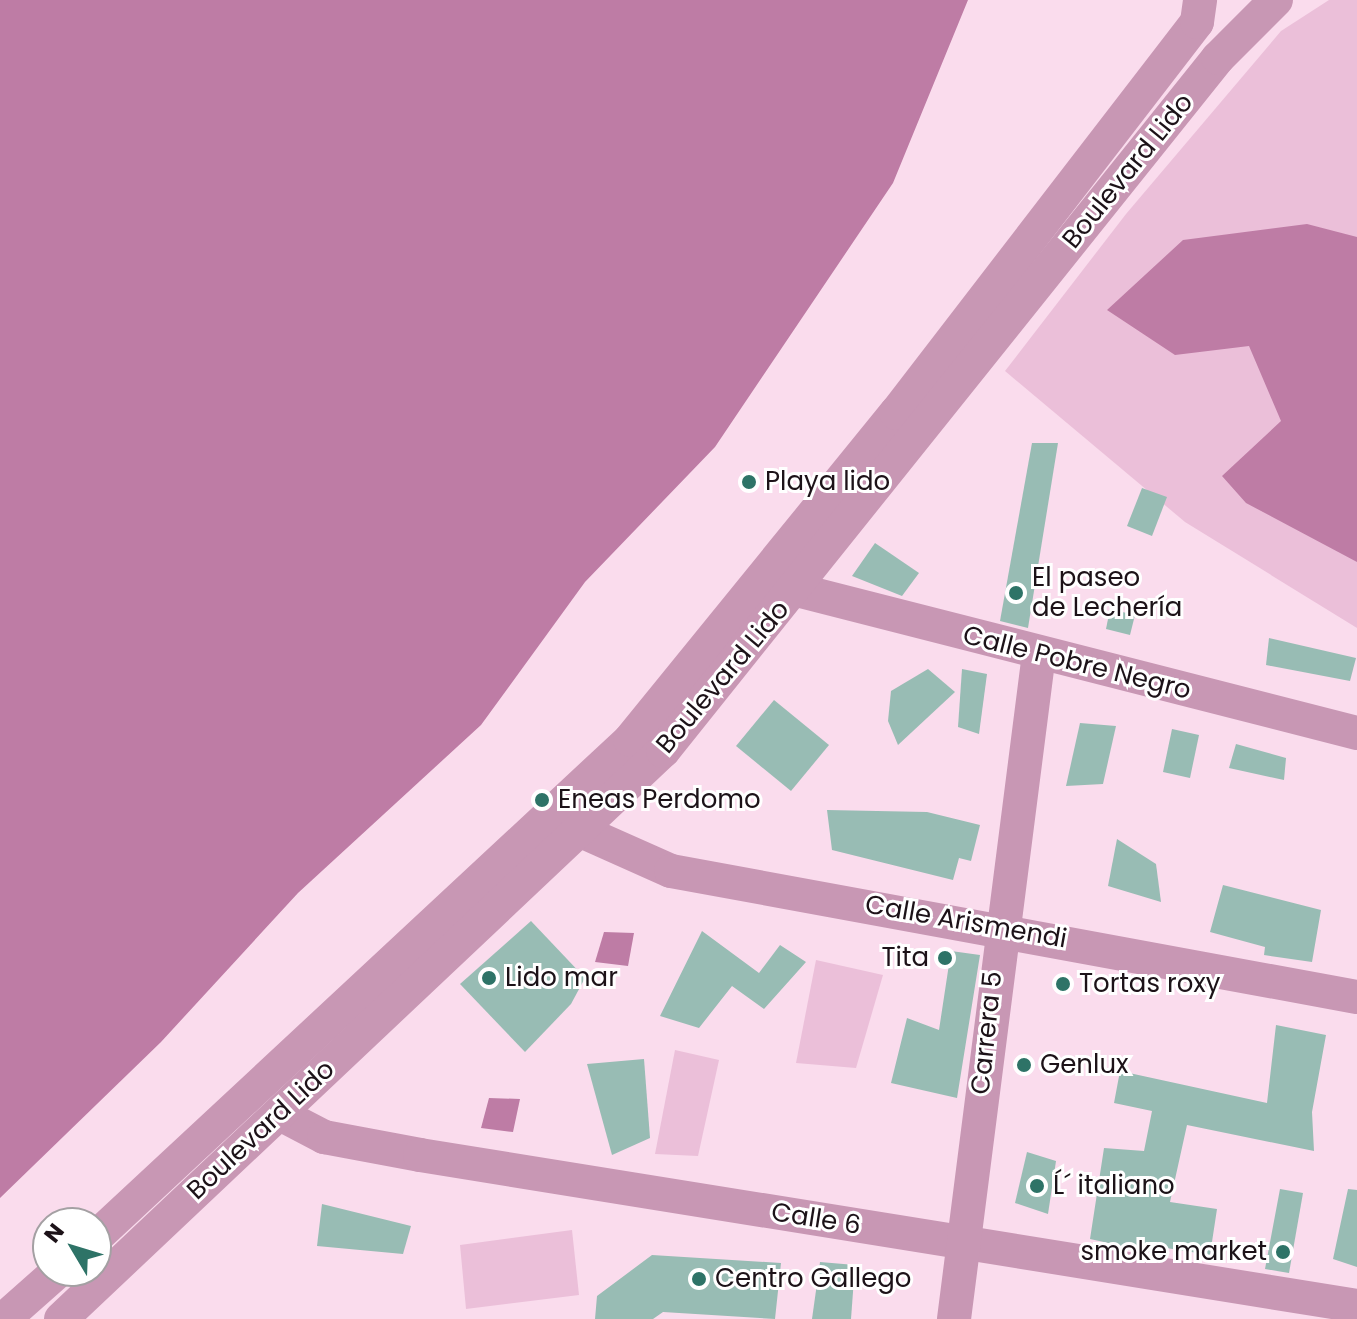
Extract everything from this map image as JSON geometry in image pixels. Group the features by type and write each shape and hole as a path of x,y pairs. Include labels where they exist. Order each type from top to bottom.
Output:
{"street":[{"name":"Boulevard Lido","path":"61,1319 663,751 797,590 1218,58 1276,0"},
{"name":"Boulevard Lido","path":"112,1222 630,740 896,413 1204,7"},
{"name":"Calle Pobre Negro","path":"797,590 1357,733"},
{"name":"Carrera 5","path":"954,1319 999,926 1039,654"},
{"name":"Calle Arismendi","path":"581,831 671,871 999,926 1357,997"},
{"name":"Calle 6","path":"280,1114 324,1137 406,1152 1357,1306"},
{"path":"4,1319 40,1287"}],"shaded area":[{"path":"0,0 968,0 893,183 715,447 585,582 481,725 298,893 161,1042 0,1198"},
{"path":"1329,0 1357,0 1357,628 1185,522 1005,371 1126,214 1281,31"},
{"path":"1307,224 1357,237 1357,562 1246,503 1222,476 1281,421 1249,346 1175,355 1107,310 1183,240"},
{"path":"604,932 634,933 628,966 595,962"},
{"path":"816,960 883,975 856,1068 796,1063"},
{"path":"675,1050 719,1060 698,1156 655,1154"},
{"path":"489,1098 520,1099 513,1132 481,1128"},
{"path":"572,1230 579,1295 466,1309 460,1245"}],"building":[{"path":"1032,443 1058,443 1028,628 1000,621"},
{"path":"1142,488 1167,497 1152,536 1127,526"},
{"path":"875,543 919,573 902,596 852,576"},
{"path":"1110,609 1135,615 1130,635 1106,629"},
{"path":"1269,638 1356,658 1350,681 1266,665"},
{"path":"928,669 955,692 898,745 888,721 891,691"},
{"path":"962,669 987,674 979,734 958,727"},
{"path":"774,700 829,745 791,791 736,746"},
{"path":"1080,723 1116,726 1103,784 1066,786"},
{"path":"1172,729 1199,735 1190,778 1163,772"},
{"path":"1236,744 1286,758 1284,780 1229,768"},
{"path":"827,810 927,812 980,825 971,861 959,858 953,880 832,850"},
{"path":"1117,839 1156,864 1161,902 1108,886"},
{"path":"1223,885 1321,910 1312,962 1264,955 1265,947 1210,932"},
{"path":"531,921 585,978 571,1004 525,1052 460,984"},
{"path":"702,931 759,973 780,945 806,962 764,1009 732,986 699,1028 660,1016"},
{"path":"951,951 980,955 957,1098 891,1083 907,1018 939,1030"},
{"path":"1276,1025 1326,1035 1312,1112 1314,1151 1187,1125 1170,1202 1217,1209 1210,1255 1160,1247 1159,1254 1090,1239 1104,1148 1144,1151 1152,1111 1114,1103 1120,1071 1267,1103"},
{"path":"644,1059 650,1138 612,1155 587,1064"},
{"path":"1027,1152 1056,1161 1048,1214 1015,1203"},
{"path":"1280,1189 1303,1193 1289,1273 1265,1269"},
{"path":"1348,1189 1357,1190 1357,1267 1333,1259"},
{"path":"322,1204 411,1226 403,1254 317,1246"},
{"name":"Centro Gallego","path":"652,1255 781,1263 775,1319 663,1312 653,1319 595,1319 597,1296"},
{"path":"820,1262 855,1265 851,1319 812,1319"}],"place":[{"name":"Playa lido","path":"749,482"},
{"name":"El paseo de Lechería","path":"1016,593"},
{"name":"Eneas Perdomo","path":"542,800"},
{"name":"Tita","path":"945,958"},
{"name":"Lido mar","path":"489,978"},
{"name":"Tortas roxy","path":"1063,984"},
{"name":"Genlux","path":"1024,1065"},
{"name":"Ĺ´ italiano","path":"1037,1186"},
{"name":"smoke market","path":"1283,1252"},
{"name":"Centro Gallego","path":"699,1279"}]}
